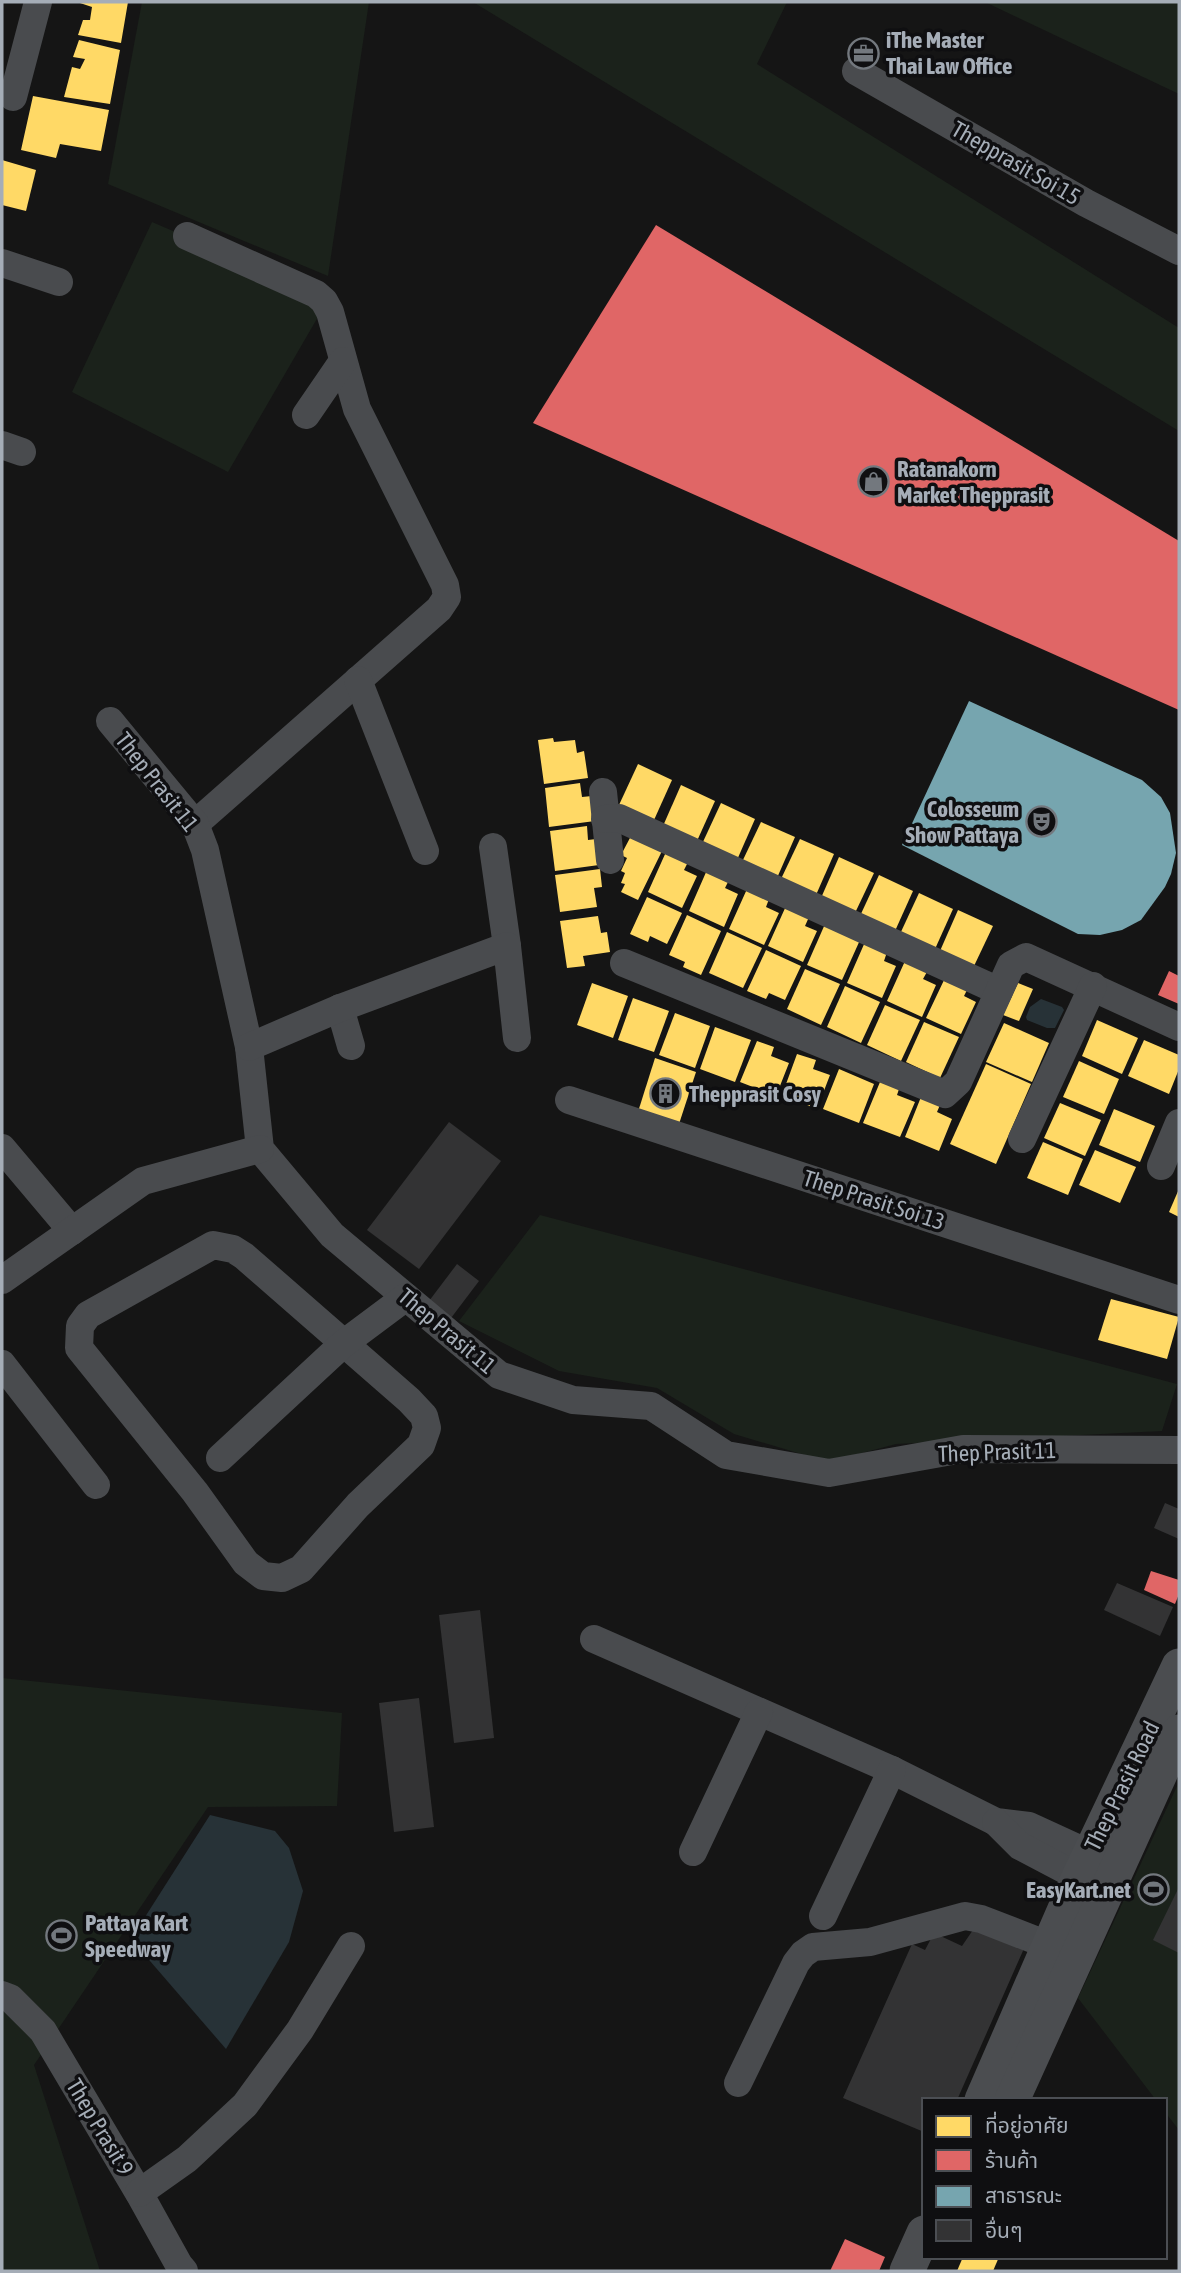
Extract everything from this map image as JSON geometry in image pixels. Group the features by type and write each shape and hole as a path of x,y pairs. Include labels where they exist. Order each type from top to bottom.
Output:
{"main road":[{"name":"Thep Prasit Road","path":"983,2098 1084,1865 1179,1666"},
{"name":"Thep Prasit Road","path":"1013,2098 1179,1732"},
{"path":"907,2271 922,2237"}],"street":[{"path":"13,97 38,2"},
{"name":"Thepprasit Soi 15","path":"856,71 1086,203 1179,251"},
{"path":"187,236 316,294 324,301 330,312 357,409 445,585 447,597 439,609 195,824"},
{"path":"2,263 59,282"},
{"path":"306,415 343,361"},
{"path":"358,680 425,851"},
{"name":"Thep Prasit 11","path":"110,721 195,824 205,850 249,1047 260,1149 332,1236 499,1375 573,1400 651,1406 726,1455 829,1473 963,1449 1179,1450"},
{"path":"610,860 604,805 619,818 999,991"},
{"path":"493,847 517,1038"},
{"path":"249,1047 340,1008 507,946"},
{"path":"624,962 946,1094 958,1082 1011,965 1026,957 1179,1027"},
{"path":"1022,1139 1093,986"},
{"path":"340,1008 351,1046"},
{"name":"Thep Prasit Soi 13","path":"569,1100 1179,1300"},
{"path":"1161,1166 1179,1123"},
{"path":"2,1148 72,1231"},
{"path":"2,1280 143,1181 260,1149"},
{"path":"213,1245 233,1249 244,1256 343,1344 410,1400 424,1416 427,1428 421,1445 358,1505 301,1569 282,1578 263,1576 246,1563 195,1492 79,1348 78,1336 80,1326 88,1315 213,1245"},
{"path":"220,1458 343,1344 406,1297"},
{"path":"2,1364 96,1485"},
{"path":"594,1639 892,1770 996,1822 1020,1846 1084,1865"},
{"path":"693,1852 759,1712"},
{"path":"823,1916 892,1770"},
{"path":"738,2083 796,1963 803,1954 813,1948 870,1942 965,1916 981,1919 1048,1945"},
{"path":"139,2193 187,2160 245,2105 300,2030 351,1946"},
{"name":"Thep Prasit 9","path":"2,1995 10,1998 43,2031 184,2271"}],"shaded area":[{"path":"142,2 369,2 328,276 108,184"},
{"path":"473,2 787,2 757,64 1179,328 1179,431"},
{"path":"985,2 1179,2 1179,94"},
{"path":"152,222 329,298 228,472 72,392"},
{"path":"1041,999 1064,1010 1055,1028 1047,1028 1027,1020 1030,1007"},
{"path":"540,1215 1177,1384 1162,1431 896,1444 828,1462 734,1434 657,1388 559,1371 459,1321"},
{"name":"Pattaya Kart Speedway","path":"2,1678 342,1713 337,1806 208,1807 34,2065 100,2271 2,2271"},
{"name":"EasyKart.net","path":"1179,1782 1179,2130 1167,2115 1167,2098 1154,2098 1078,1998"},
{"path":"210,1815 275,1831 289,1848 303,1891 289,1942 226,2049 131,1939"}],"building: ที่อยู่อาศัย":[{"path":"77,2 128,2 121,43 78,35 83,20 90,20 92,7"},
{"path":"79,40 120,50 110,104 64,97 72,67 80,69 85,59 73,57"},
{"path":"33,96 109,110 101,151 60,144 56,158 21,150"},
{"path":"2,160 36,170 26,211 2,205"},
{"path":"553,738 554,742 575,740 577,753 584,751 588,778 544,784 538,740"},
{"path":"638,764 672,780 654,820 619,805"},
{"path":"580,783 582,797 592,796 595,821 549,827 545,788"},
{"path":"681,785 715,801 697,841 663,826"},
{"path":"721,803 755,819 737,860 702,844"},
{"path":"761,822 795,837 777,878 742,862"},
{"path":"587,826 588,840 596,839 599,865 555,871 550,831"},
{"path":"631,836 662,851 638,900 621,892 625,884 621,883 625,873 621,871 627,858 621,855"},
{"path":"800,839 834,854 816,895 781,879"},
{"path":"666,852 688,862 684,870 697,876 682,908 648,892"},
{"path":"839,857 874,873 855,913 821,898"},
{"path":"600,869 602,887 594,888 597,907 560,912 555,875"},
{"path":"707,870 729,880 725,888 738,894 724,927 689,911"},
{"path":"879,875 913,891 895,931 860,916"},
{"path":"747,889 769,899 766,907 779,913 764,945 729,929"},
{"path":"919,893 953,909 935,949 900,934"},
{"path":"647,897 682,913 667,944 650,936 648,942 630,934"},
{"path":"786,906 809,917 805,926 817,931 803,962 768,946"},
{"path":"958,910 993,926 974,966 940,951"},
{"path":"687,915 721,931 701,975 683,967 685,962 669,955"},
{"path":"598,916 601,933 607,932 610,952 583,956 585,966 567,968 560,921"},
{"path":"825,924 860,940 842,980 807,965"},
{"path":"727,932 762,948 743,988 709,973"},
{"path":"865,942 887,952 884,961 896,966 882,998 847,983"},
{"path":"766,950 801,966 785,1000 769,993 766,999 747,991"},
{"path":"905,961 928,970 923,979 936,985 922,1017 887,1001"},
{"path":"805,969 840,984 821,1025 787,1009"},
{"path":"945,978 968,988 964,996 976,1002 961,1034 926,1018"},
{"path":"592,983 628,996 613,1038 577,1025"},
{"path":"1018,983 1033,989 1019,1021 1003,1015"},
{"path":"845,986 880,1002 861,1043 827,1027"},
{"path":"633,998 669,1011 654,1052 618,1040"},
{"path":"885,1005 920,1020 901,1061 867,1045"},
{"path":"675,1013 710,1026 695,1068 659,1055"},
{"path":"1097,1020 1138,1038 1122,1074 1082,1056"},
{"path":"924,1022 959,1037 940,1078 906,1062"},
{"path":"1004,1023 1049,1043 1032,1082 986,1062"},
{"path":"715,1027 751,1040 735,1082 700,1069"},
{"path":"1144,1040 1179,1055 1179,1069 1169,1094 1128,1076"},
{"path":"757,1041 774,1047 771,1056 789,1063 776,1096 740,1082"},
{"path":"797,1054 816,1060 813,1069 830,1075 817,1109 782,1095"},
{"name":"Thepprasit Cosy","path":"655,1058 696,1072 678,1127 637,1115"},
{"path":"1079,1061 1119,1079 1104,1114 1063,1097"},
{"path":"986,1064 1031,1084 996,1164 950,1144"},
{"path":"839,1069 874,1084 859,1123 823,1109"},
{"path":"880,1082 899,1089 897,1095 915,1102 900,1137 863,1123"},
{"path":"921,1097 940,1105 937,1112 952,1119 939,1151 905,1137"},
{"path":"1060,1103 1101,1120 1085,1156 1044,1138"},
{"path":"1114,1109 1155,1126 1140,1162 1099,1145"},
{"path":"1043,1142 1083,1159 1068,1195 1027,1178"},
{"path":"1095,1150 1136,1167 1120,1203 1079,1185"},
{"path":"1179,1189 1179,1217 1169,1212"},
{"path":"1111,1299 1179,1317 1167,1359 1098,1340"},
{"path":"962,2259 998,2259 993,2271 957,2271"}],"building: ร้านค้า":[{"name":"Ratanakorn Market Thepprasit","path":"656,225 1179,541 1179,710 533,423"},
{"path":"1169,971 1179,976 1179,1004 1158,995"},
{"path":"1151,1571 1179,1580 1179,1594 1175,1604 1144,1590"},
{"path":"845,2239 885,2257 879,2271 830,2271"}],"building: สาธารณะ":[{"name":"Colosseum Show Pattaya","path":"969,701 1142,780 1161,797 1170,813 1176,853 1165,887 1141,920 1122,930 1100,935 1078,934 902,845"}],"building: อื่นๆ":[{"path":"449,1122 501,1161 419,1269 367,1230"},
{"path":"457,1264 479,1281 448,1322 426,1305"},
{"path":"1165,1503 1179,1509 1179,1539 1154,1528"},
{"path":"1117,1583 1173,1607 1160,1636 1104,1610"},
{"path":"480,1610 494,1738 454,1743 439,1615"},
{"path":"419,1698 434,1827 394,1832 379,1703"},
{"path":"1179,1887 1179,1953 1153,1940"},
{"path":"977,1924 1026,1944 958,2098 922,2098 922,2131 843,2098 912,1944 925,1950 934,1933 962,1946"}],"place":[{"name":"iThe Master Thai Law Office","path":"863,53"},
{"name":"Ratanakorn Market Thepprasit","path":"874,482"},
{"name":"Colosseum Show Pattaya","path":"1042,822"},
{"name":"Thepprasit Cosy","path":"666,1094"},
{"name":"EasyKart.net","path":"1154,1890"},
{"name":"Pattaya Kart Speedway","path":"62,1936"}]}
